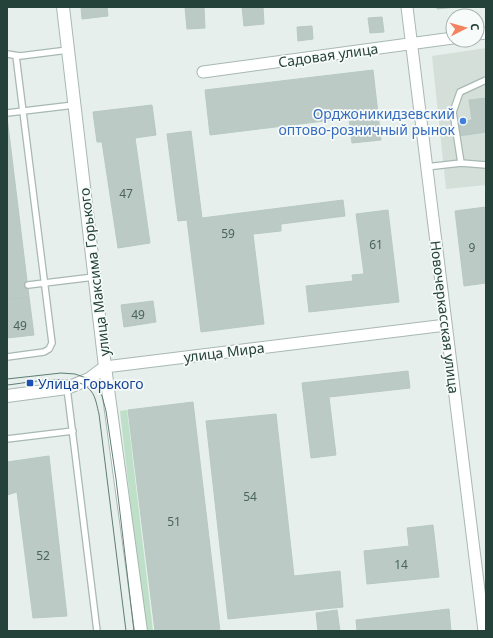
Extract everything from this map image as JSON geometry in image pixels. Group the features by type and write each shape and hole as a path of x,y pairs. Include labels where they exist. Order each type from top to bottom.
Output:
{"street":[{"name":"улица Максима Горького","path":"63,7 105,367 141,631"},
{"name":"Новочеркасская улица","path":"407,7 485,628"},
{"name":"Садовая улица","path":"203,72 445,39"},
{"name":"улица Мира","path":"7,396 67,388 89,378 105,367 446,325"}],"lane":[{"path":"7,54 16,56 68,50"},
{"path":"7,357 44,352 51,346 52,343 16,56"},
{"path":"461,162 453,112 460,92 486,80"},
{"path":"7,113 74,105"},
{"path":"426,167 461,162 486,165"},
{"path":"28,285 94,277"},
{"path":"67,388 96,631"},
{"path":"7,439 72,431"}],"shaded area":[{"name":"Орджоникидзевский оптово-розничный рынок","path":"486,48 486,185 446,189 432,56"}],"green space":[{"path":"127,410 153,631 145,631 120,411"}],"building":[{"path":"81,7 107,7 108,16 82,19"},
{"path":"185,7 204,7 205,28 187,29"},
{"path":"242,7 263,7 264,24 244,26"},
{"path":"437,7 457,7 445,8 437,9"},
{"path":"382,17 384,32 370,33 368,18"},
{"path":"312,26 313,39 298,41 297,27"},
{"path":"373,70 381,140 352,143 349,118 210,135 205,90"},
{"path":"486,98 486,132 459,136 457,122 472,120 469,100"},
{"path":"152,105 156,135 135,138 150,243 118,248 102,142 97,142 93,112"},
{"path":"7,117 29,297 7,299"},
{"path":"191,131 202,218 343,200 345,216 281,224 281,231 253,234 264,324 201,332 187,220 178,221 167,134"},
{"path":"486,207 486,283 464,286 455,211"},
{"path":"388,210 399,302 309,312 306,286 353,281 352,275 364,274 356,214"},
{"path":"29,297 34,335 7,338 7,299"},
{"path":"153,301 156,322 124,327 121,305"},
{"path":"408,371 410,388 329,397 336,455 311,458 302,383"},
{"path":"193,402 220,631 155,631 128,410"},
{"path":"276,414 294,576 340,571 343,607 228,619 206,421"},
{"path":"49,456 67,616 33,618 17,492 7,495 7,462"},
{"path":"433,525 439,577 367,584 364,551 409,546 407,528"},
{"path":"449,609 451,631 357,631 356,620"},
{"path":"337,610 340,631 318,631 316,613"}],"tram line":[{"path":"7,379 61,373 75,374 89,379 102,396 106,411 116,479 134,631"},
{"path":"7,385 52,380 75,381 84,385 94,396 99,414 126,631"}],"place":[{"name":"Орджоникидзевский оптово-розничный рынок","path":"463,121"},
{"name":"Улица Горького","path":"30,383"}]}
